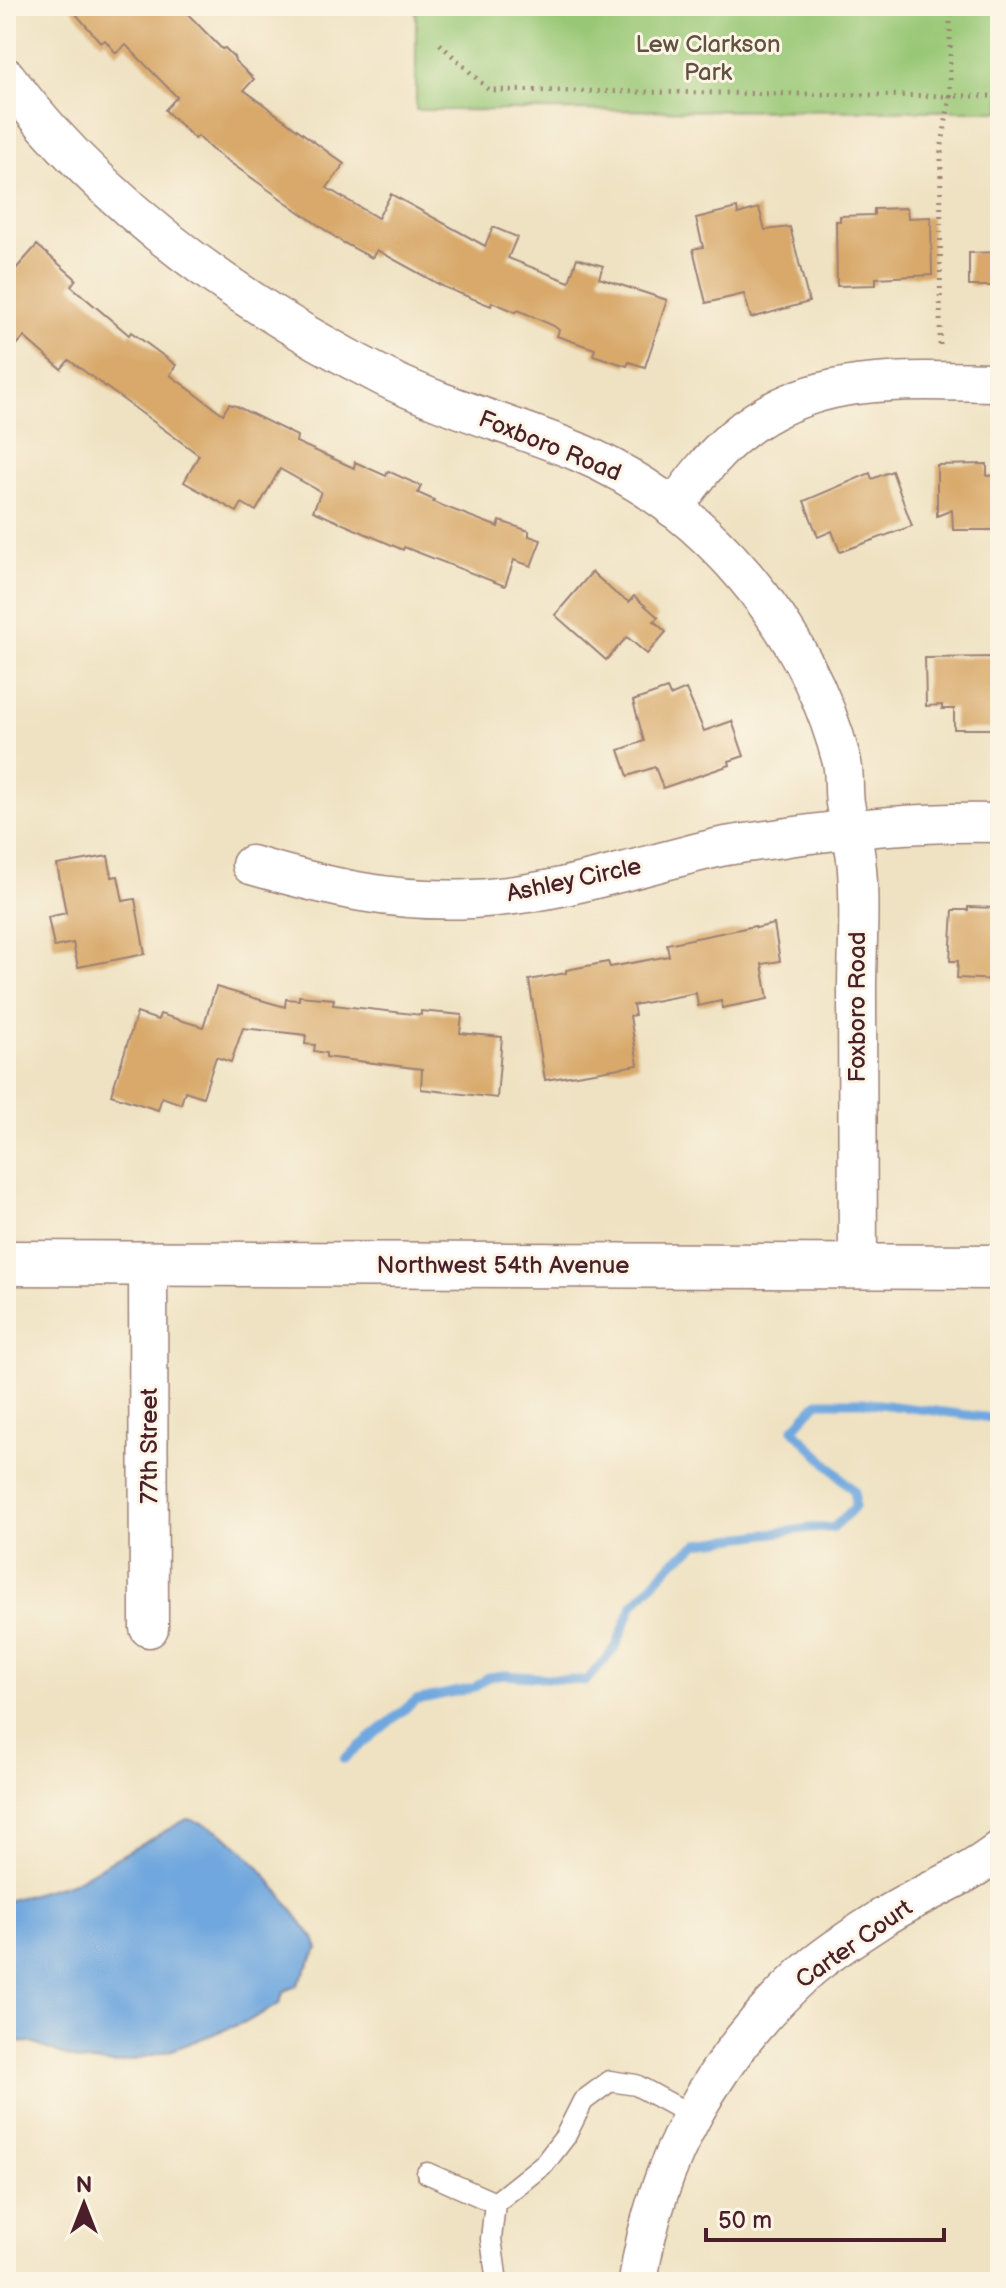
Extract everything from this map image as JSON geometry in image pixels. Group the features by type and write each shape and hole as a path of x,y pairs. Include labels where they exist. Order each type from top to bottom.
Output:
{"street":[{"name":"Foxboro Road","path":"6,77 92,174 163,237 234,290 308,337 391,380 467,412 580,452 628,477 673,508 719,548 759,594 796,648 823,704 844,767 845,799 857,879 858,1266"},
{"path":"673,508 732,439 766,414 803,396 844,385 1000,382"},
{"name":"Ashley Circle","path":"251,865 337,889 405,898 472,899 541,891 721,847 851,830 935,823 1000,823"},
{"name":"Northwest 54th Avenue","path":"6,1263 1000,1267"},
{"name":"77th Street","path":"148,1263 149,1628"},
{"name":"Carter Court","path":"638,2282 644,2244 666,2170 691,2115 748,2032 807,1971 881,1918 983,1864 1000,1850"}],"lane":[{"path":"497,2282 491,2239 495,2203 545,2163 565,2137 583,2101 610,2081 636,2085 691,2115"},
{"path":"427,2173 495,2203"}],"path":[{"path":"940,382 941,151 950,96 950,6"},
{"path":"440,44 489,90 1000,96"}],"green space":[{"name":"Lew Clarkson Park","path":"416,6 1000,6 1000,111 416,110"}],"water":[{"path":"187,1819 207,1825 243,1850 314,1938 318,1949 296,1986 284,1991 279,2004 250,2020 169,2051 115,2064 79,2061 29,2042 6,2043 6,1901 71,1883"}],"building":[{"path":"69,6 180,6 254,79 244,90 344,164 327,188 378,218 391,194 485,246 493,227 517,237 508,258 569,282 577,258 603,266 599,278 667,300 645,367 629,362 627,366 593,355 595,349 557,336 559,330 554,326 518,310 516,312 492,302 491,306 444,287 377,250 372,258 342,242 211,149 198,136 195,139 165,110 177,97 126,45 116,53 105,40 101,43"},
{"path":"737,208 738,214 759,208 765,230 790,227 809,302 751,318 744,294 706,303 693,249 703,247 696,218"},
{"path":"907,208 908,218 931,217 932,275 876,278 876,285 837,286 836,221 840,221 840,216 874,215 874,209"},
{"path":"37,245 76,279 71,286 129,335 131,332 176,365 170,375 223,414 229,404 236,406 297,436 296,442 354,468 355,462 386,476 388,471 421,486 418,493 433,502 498,527 500,521 529,531 529,536 541,540 531,566 514,560 505,586 404,547 403,550 313,511 321,492 280,469 256,511 242,503 237,512 184,482 199,455 69,360 61,369 24,337 6,357 6,280"},
{"path":"1000,252 1000,286 969,286 969,253"},
{"path":"987,464 987,476 1000,475 1000,530 953,530 952,510 937,516 937,465"},
{"path":"892,471 912,526 840,552 832,531 818,537 804,501 870,473 872,479"},
{"path":"592,572 615,593 629,602 634,596 658,617 654,621 666,632 647,654 627,637 606,660 555,615"},
{"path":"994,657 995,688 1000,688 1000,729 954,729 954,709 942,709 942,705 926,706 925,658"},
{"path":"667,689 670,696 686,689 704,731 732,721 744,756 729,761 730,765 663,788 655,767 628,776 619,750 644,741 633,701"},
{"path":"108,856 112,877 118,876 123,901 135,899 145,954 78,967 73,943 54,947 48,917 66,913 57,865"},
{"path":"968,907 996,908 995,924 1000,925 1000,980 957,978 958,961 950,961 953,910 968,910"},
{"path":"774,924 780,961 762,964 768,999 722,1008 721,1001 698,1006 696,993 633,1005 635,1015 630,1016 638,1065 545,1080 529,980 608,962 610,967 669,956 667,944"},
{"path":"216,987 285,1007 286,999 299,1000 299,996 334,999 333,1005 421,1015 421,1011 462,1015 460,1033 502,1037 497,1098 421,1089 422,1069 326,1057 326,1053 314,1051 315,1045 305,1044 306,1035 243,1028 231,1062 216,1057 203,1097 185,1091 181,1104 162,1097 158,1110 111,1095 137,1013 158,1020 160,1014 203,1027"}],"waterway":[{"path":"344,1759 416,1700 474,1688 488,1677 505,1675 586,1681 616,1647 632,1606 673,1562 699,1543 811,1528 833,1528 855,1507 855,1492 793,1429 818,1402 862,1402 1000,1419"}]}
